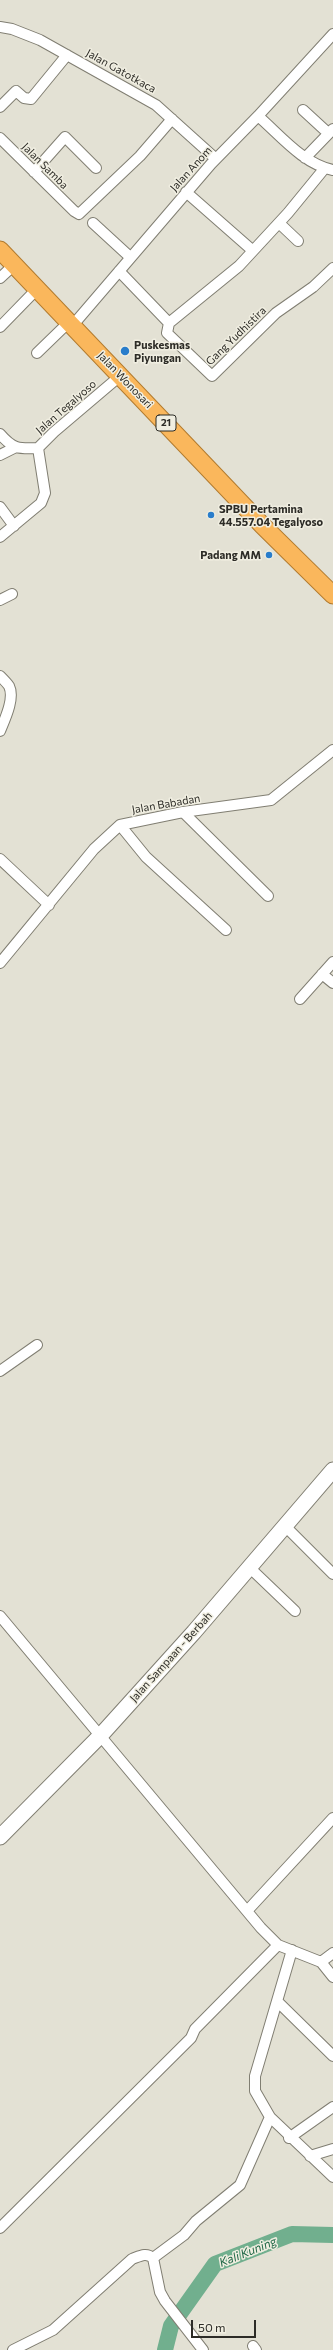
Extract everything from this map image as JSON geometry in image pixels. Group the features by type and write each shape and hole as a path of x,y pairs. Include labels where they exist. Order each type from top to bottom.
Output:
{"highway":[{"name":"Jalan Wonosari","path":"0,250 262,525 333,596"}],"main road":[{"name":"Jalan Sampaan - Berbah","path":"0,1837 101,1735 333,1470"}],"street":[{"name":"Jalan Gatotkaca","path":"2,31 12,29 40,40 156,105 216,159"},
{"name":"Jalan Anom","path":"37,353 71,324 118,272 186,192 333,34"},
{"path":"0,107 16,91 24,98 31,99 67,55"},
{"path":"303,110 331,131 305,158"},
{"path":"169,323 239,266 252,250 329,169 305,158 258,116"},
{"name":"Jalan Samba","path":"0,138 74,211 79,214 84,212 140,156 172,118"},
{"path":"34,172 65,137 96,168"},
{"path":"186,192 252,250"},
{"path":"93,223 130,257"},
{"path":"279,223 298,241"},
{"path":"0,278 14,265"},
{"name":"Gang Yudhistira","path":"118,272 169,323 167,333 212,376 272,317 313,286 333,268"},
{"path":"0,327 37,289"},
{"name":"Jalan Tegalyoso","path":"0,538 41,503 45,493 38,448 54,432 120,376"},
{"path":"0,434 9,445 16,448 38,448"},
{"path":"0,455 16,448"},
{"path":"0,507 14,526"},
{"path":"0,600 12,594"},
{"path":"0,676 9,687 10,698 6,715 0,730"},
{"name":"Jalan Babadan","path":"0,963 94,849 120,825 183,812 271,800 333,750"},
{"path":"183,812 268,896"},
{"path":"120,825 146,857 226,930"},
{"path":"0,859 49,905"},
{"path":"300,999 333,962"},
{"path":"322,974 333,983"},
{"path":"0,1371 37,1345"},
{"path":"284,1526 333,1574"},
{"path":"249,1567 295,1611"},
{"path":"0,1616 247,1911 278,1945 321,1962 333,1977"},
{"path":"247,1911 333,1818"},
{"path":"0,2228 191,2038 195,2029 278,1945"},
{"path":"292,1950 255,2083 258,2097 270,2117 289,2138 333,2177"},
{"path":"321,1962 333,1953"},
{"path":"278,2002 333,2056"},
{"path":"289,2138 333,2107"},
{"path":"153,2258 184,2235 196,2221 240,2185 270,2117"},
{"path":"310,2156 333,2149"},
{"path":"14,2350 27,2345 53,2330 132,2258 143,2254 148,2254 153,2258 160,2292 164,2301 203,2350"}],"waterway":[{"name":"Kali Kuning","path":"165,2350 171,2326 215,2264 292,2234 333,2235"}],"place":[{"name":"Puskesmas Piyungan","path":"125,351"},
{"name":"SPBU Pertamina 44.557.04 Tegalyoso","path":"211,515"},
{"name":"Padang MM","path":"269,555"}]}
